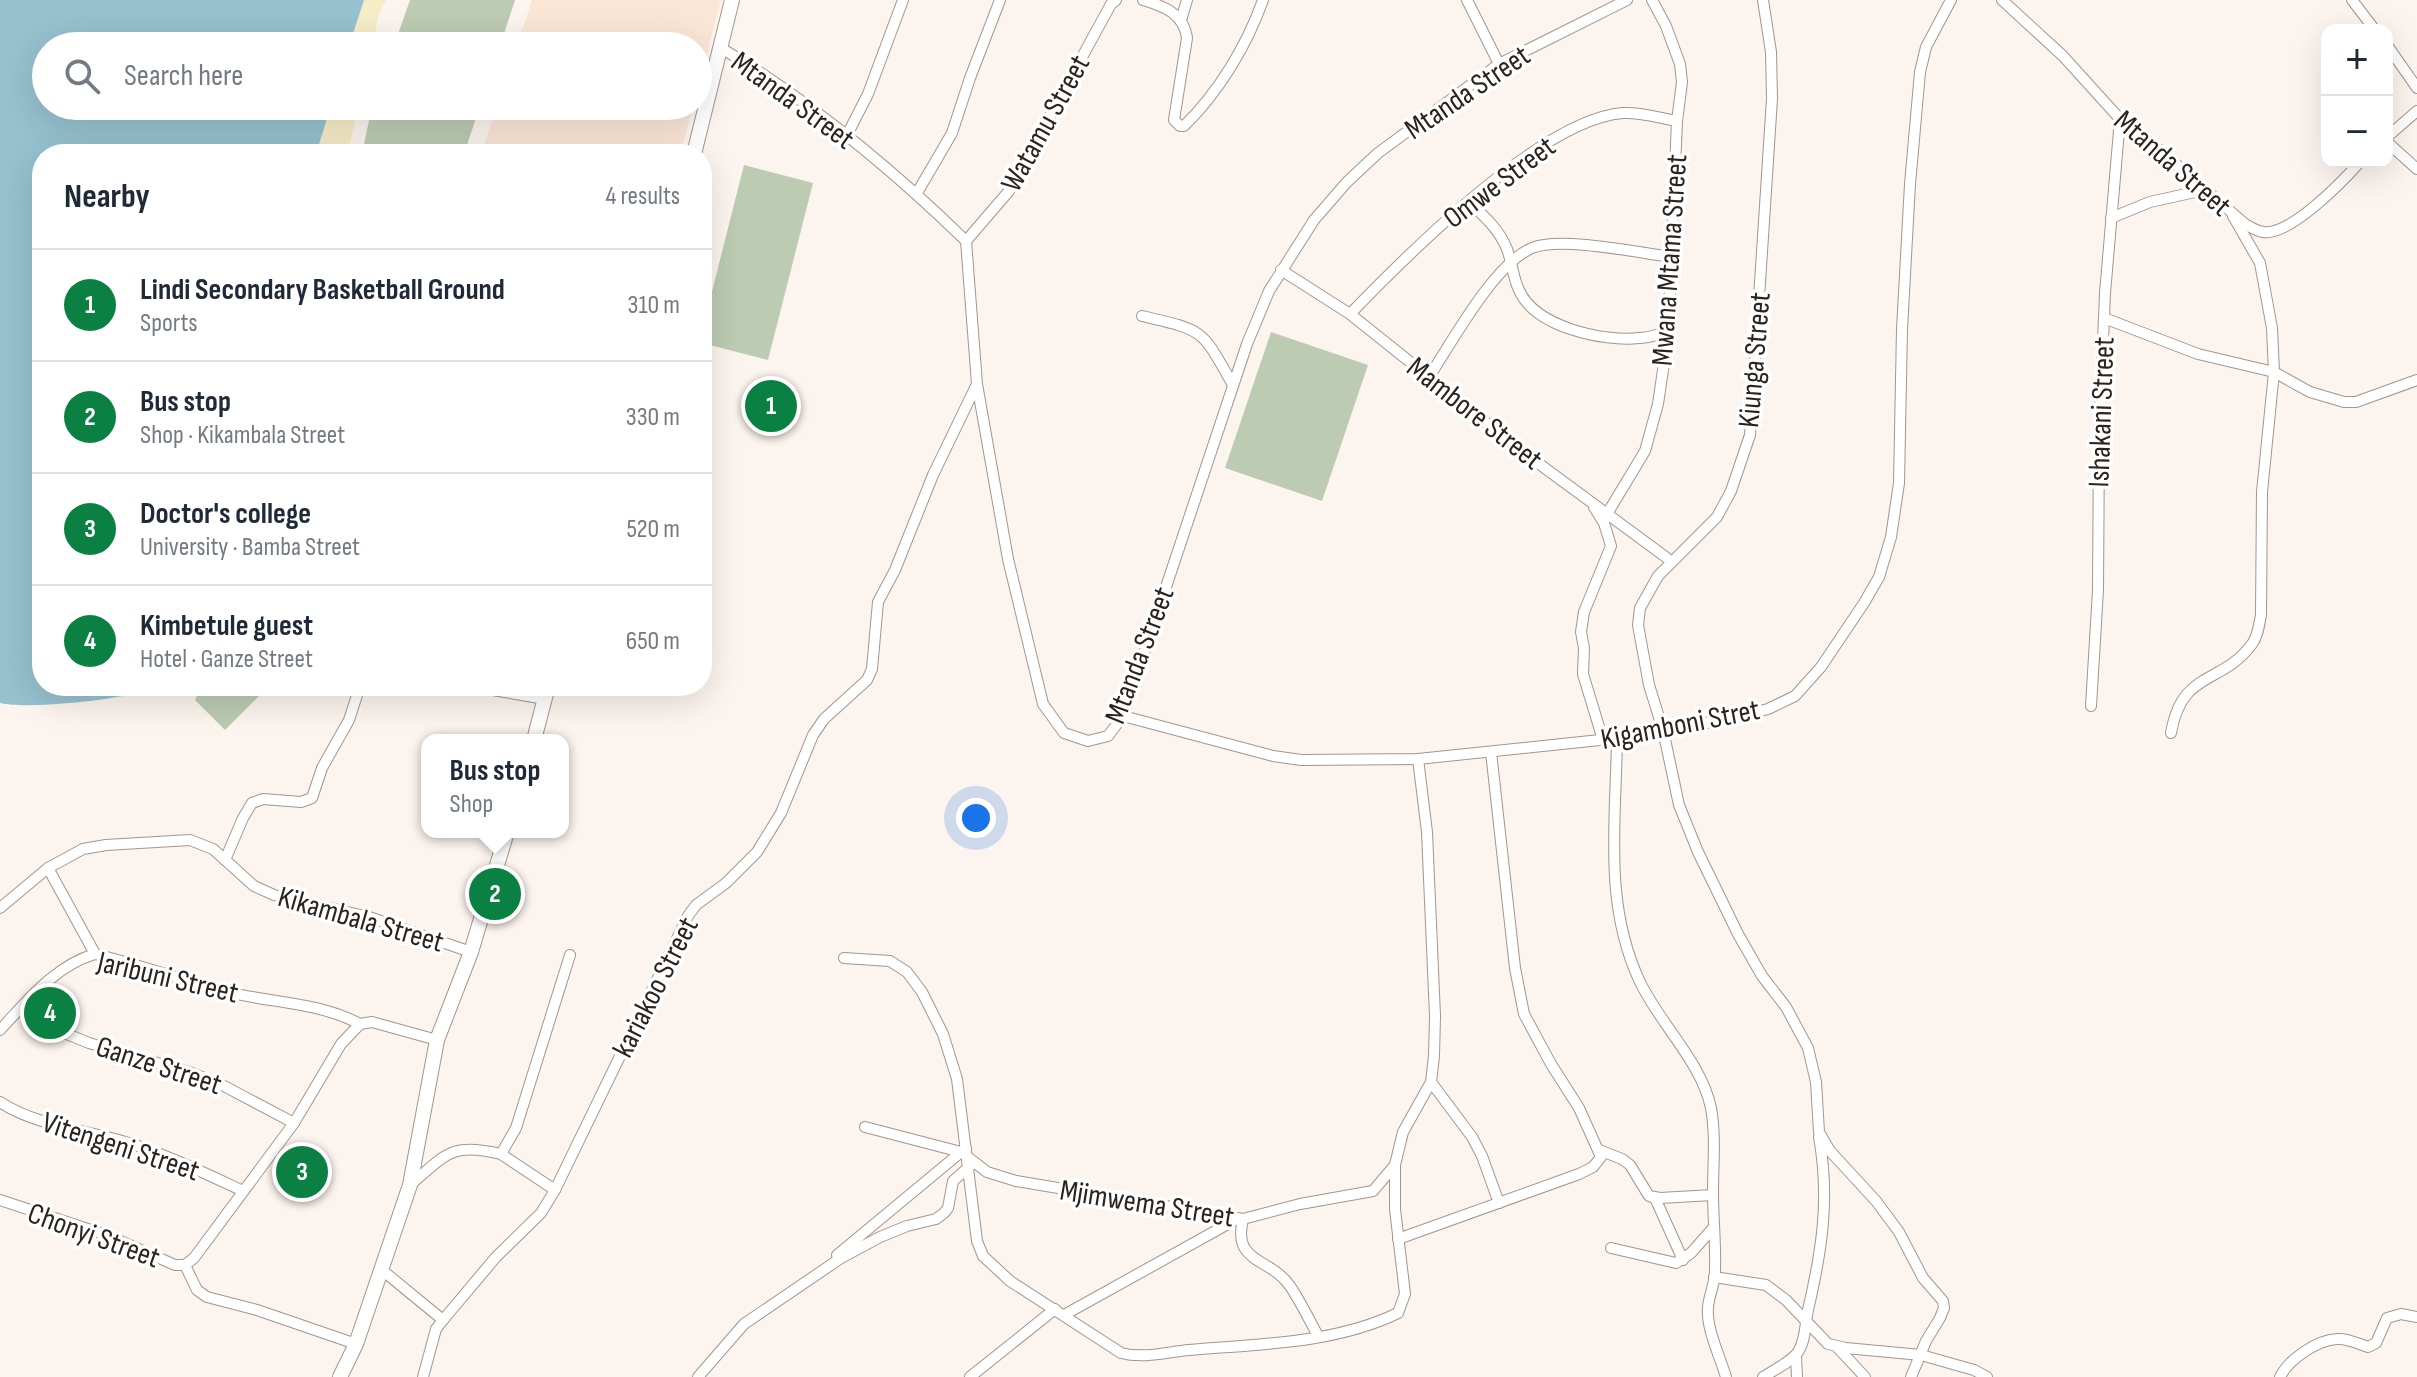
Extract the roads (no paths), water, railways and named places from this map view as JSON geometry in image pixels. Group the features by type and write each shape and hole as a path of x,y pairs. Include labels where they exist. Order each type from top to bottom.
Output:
{"highway":[{"path":"712,83 732,0"},
{"path":"697,144 703,120"},
{"path":"536,734 546,696"},
{"path":"340,1377 356,1344 410,1185 437,1040 471,952 505,838"}],"street":[{"path":"846,137 868,94 903,0"},
{"path":"917,193 952,133 1000,0"},
{"path":"1143,0 1170,10 1186,28 1174,120 1180,126 1184,126 1227,70 1254,24 1263,0"},
{"path":"1181,20 1187,0"},
{"path":"1467,0 1499,64"},
{"name":"Mtanda Street","path":"721,48 814,109 917,193 966,241 977,384 1008,559 1043,704 1064,733 1088,741 1108,736 1123,716 1233,385 1264,304 1281,270 1314,220 1378,153 1499,64 1627,0"},
{"name":"Mwana Mtama Street","path":"1607,514 1648,442 1658,404 1668,332 1677,121 1682,82 1680,64 1666,26 1652,0"},
{"name":"Kiunga Street","path":"1763,0 1771,52 1772,99 1750,435 1731,491 1717,517 1664,569 1640,608 1638,625 1679,805 1738,934 1762,976 1786,1007 1808,1048 1816,1082 1823,1160 1824,1225 1820,1263 1803,1343 1796,1356"},
{"name":"Kigamboni Stret","path":"1123,716 1273,756 1301,760 1418,759 1617,738 1737,717 1768,709 1795,696 1809,682 1864,603 1879,577 1891,537 1899,483 1902,329 1920,72 1926,47 1951,0"},
{"name":"Mtanda Street","path":"2002,0 2063,56 2120,119 2233,216 2262,232 2277,230 2295,221 2353,168"},
{"path":"2352,0 2370,24"},
{"name":"Watamu Street","path":"966,241 1009,191 1113,1"},
{"path":"2393,54 2417,88"},
{"path":"2393,133 2417,111"},
{"name":"Omwe Street","path":"1350,314 1405,256 1469,202 1519,163 1573,129 1621,113 1677,121"},
{"name":"Ishakani Street","path":"2091,706 2098,590 2104,318 2120,119"},
{"path":"2393,145 2417,169"},
{"path":"2111,218 2150,202 2204,190"},
{"path":"1469,202 1495,227 1511,261 1519,291 1529,306 1547,318 1574,330 1618,339 1668,332"},
{"path":"2171,733 2179,704 2189,690 2234,662 2252,644 2257,634 2262,591 2262,492 2274,372 2272,328 2260,263 2233,216"},
{"path":"1429,377 1482,296 1511,261 1532,248 1565,244 1672,257"},
{"name":"Mambore Street","path":"1281,270 1350,314 1519,449 1667,558"},
{"path":"1142,316 1188,327 1199,333 1210,343 1233,385"},
{"path":"2104,318 2198,354 2274,372 2310,392 2344,402 2356,402 2417,380"},
{"name":"kariakoo Street","path":"423,1377 436,1329 496,1257 541,1213 555,1190 688,916 696,905 719,889 757,852 781,813 818,727 867,680 872,669 878,602 895,570 933,475 977,384"},
{"path":"1591,502 1604,523 1611,546 1581,621 1583,674 1603,740"},
{"path":"225,860 252,803 263,799 301,802 312,798 322,768 349,720 357,696"},
{"path":"1617,738 1613,870 1619,920 1641,984 1706,1090 1715,1131 1714,1277 1708,1307 1726,1377"},
{"path":"1398,1239 1593,1167 1601,1157 1579,1108 1524,1014 1515,968 1491,752"},
{"name":"Mjimwema Street","path":"865,1127 966,1156 987,1172 1016,1181 1241,1219 1300,1204 1373,1191 1395,1165 1403,1132 1431,1082 1435,1016 1427,832 1418,759"},
{"name":"Kikambala Street","path":"0,908 48,868 83,849 177,839 202,843 254,886 274,895 369,917 471,952"},
{"path":"48,868 95,954"},
{"name":"Jaribuni Street","path":"0,1030 55,975 77,959 95,954 230,993 317,1007 360,1024 372,1022 437,1040"},
{"path":"501,1154 516,1128 570,955"},
{"path":"844,958 890,961 907,972 922,992 952,1057 977,1241 983,1256 1010,1281 1109,1347 1132,1356 1318,1336 1364,1328 1398,1313 1405,1294 1394,1189 1395,1165"},
{"name":"Ganze Street","path":"27,1003 62,1032 192,1073 224,1086 294,1123"},
{"path":"185,1265 194,1258 294,1123 341,1044 360,1024"},
{"path":"1431,1082 1472,1137 1499,1203"},
{"name":"Vitengeni Street","path":"0,1102 41,1120 176,1159 243,1191"},
{"path":"1819,1132 1830,1151 1876,1201 1899,1232 1914,1263 1943,1301 1940,1318 1911,1377"},
{"path":"410,1185 453,1150 467,1147 501,1154 555,1190"},
{"path":"1599,1150 1630,1165 1642,1189 1655,1198 1683,1260"},
{"path":"698,1377 744,1324 801,1284 880,1237 936,1219 948,1208 953,1181 966,1156"},
{"path":"801,1284 966,1156"},
{"path":"1655,1198 1713,1195"},
{"name":"Chonyi Street","path":"0,1200 109,1236 175,1265 185,1265 197,1290 207,1297 257,1310 356,1344"},
{"path":"970,1377 1060,1312 1241,1219"},
{"path":"1241,1219 1240,1238 1245,1249 1288,1283 1318,1336"},
{"path":"1611,1248 1676,1263 1683,1260 1714,1227"},
{"path":"382,1270 443,1320"},
{"path":"1714,1277 1766,1285 1786,1300 1825,1341 1837,1347 1865,1377"},
{"path":"2280,1377 2286,1365 2327,1340 2348,1340 2372,1346 2387,1318 2401,1314 2417,1317"},
{"path":"1837,1347 1921,1355 1974,1370 1987,1377"},
{"path":"1763,1377 1796,1356 1797,1377"}],"water":[{"path":"0,0 364,0 354,32 32,32 32,120 327,120 319,144 32,144 32,696 122,696 56,704 0,703"}],"place":[{"name":"Lindi Secondary Basketball Ground","path":"771,406"},
{"name":"Bus stop","path":"495,894"},
{"name":"Kimbetule guest","path":"50,1013"},
{"name":"Doctor's college","path":"302,1172"}]}
